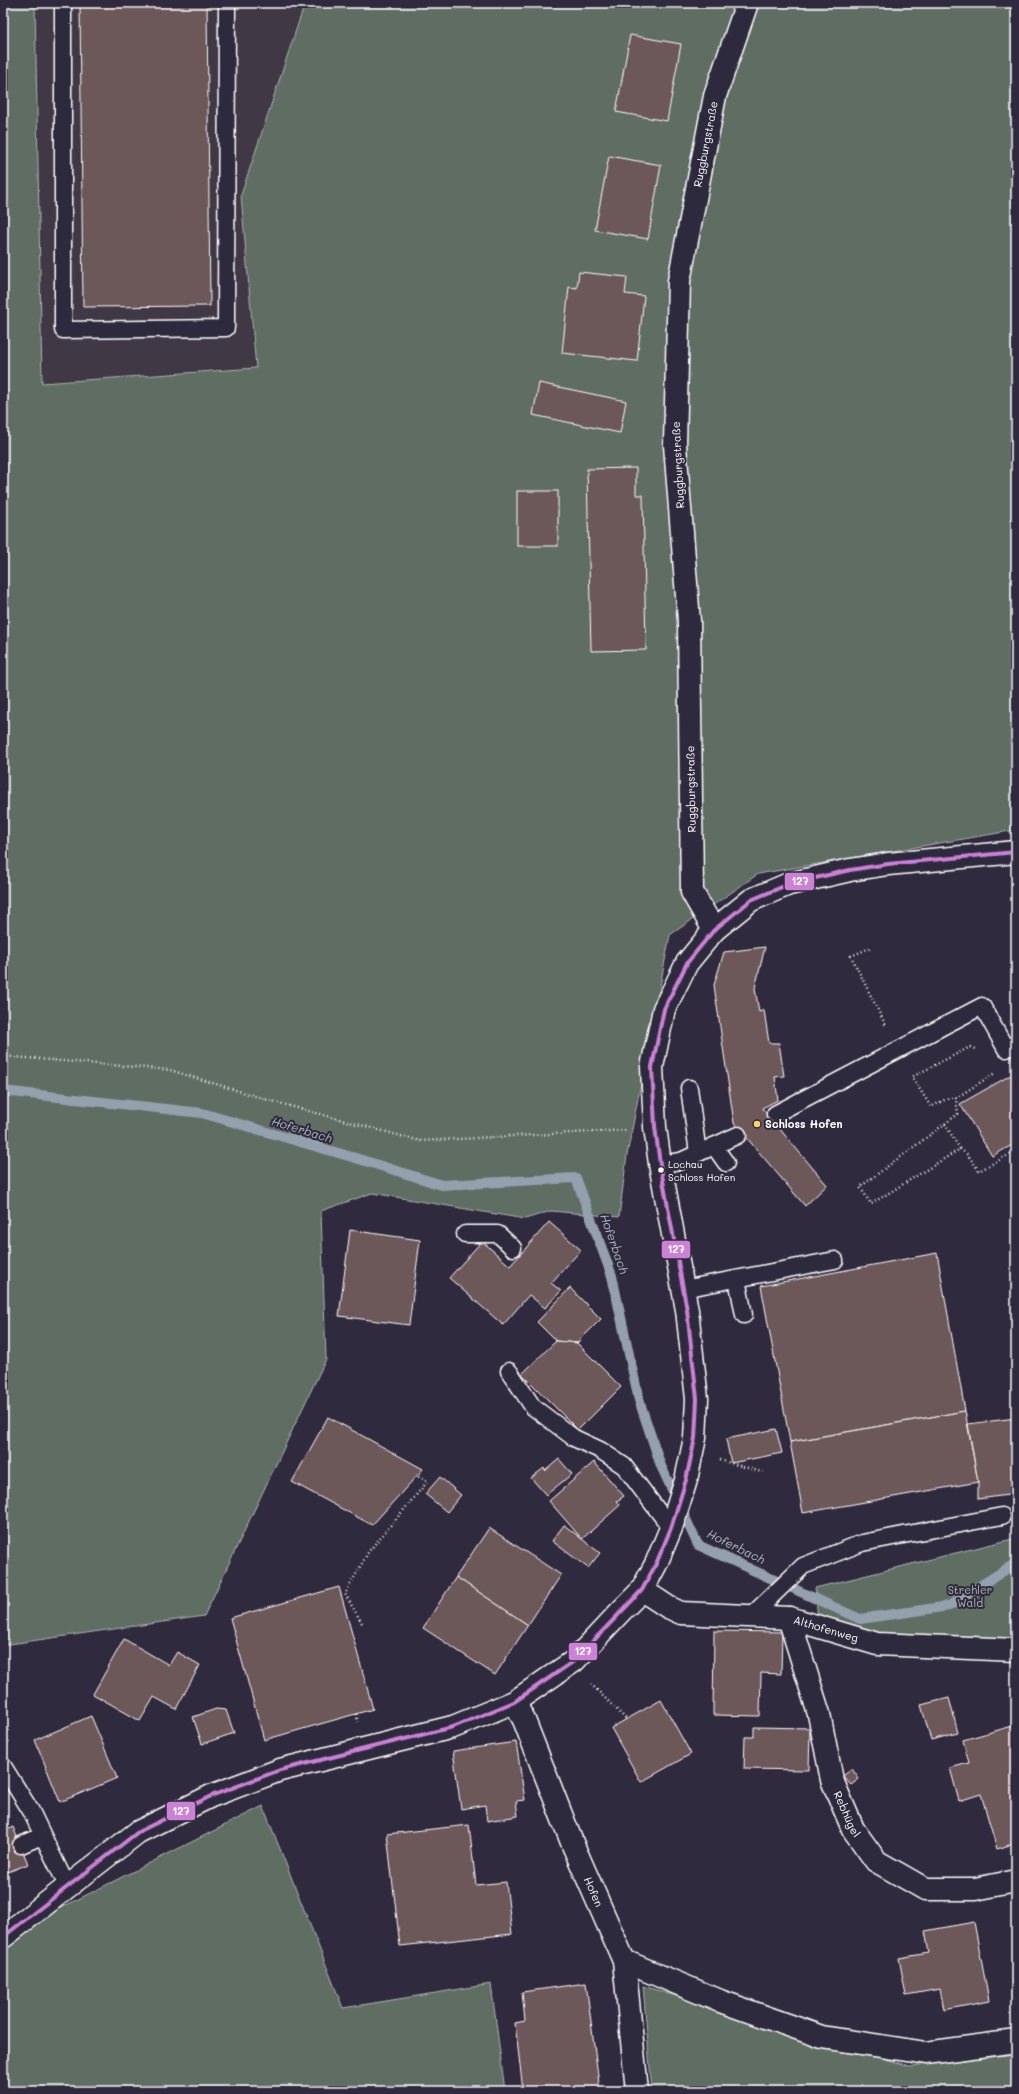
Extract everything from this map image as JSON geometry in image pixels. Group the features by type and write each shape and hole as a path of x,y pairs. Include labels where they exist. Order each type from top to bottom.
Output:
{"street":[{"name":"Ruggburgstraße","path":"714,930 692,892 689,621 675,445 680,281 715,96 747,3"},
{"path":"3,1937 138,1832 211,1796 280,1770 453,1727 514,1702 574,1661 642,1590 656,1564 673,1521 686,1480 695,1438 697,1399 683,1289 660,1164 655,1127 652,1067 664,1009 687,963 714,930 751,900 788,884 850,870 888,864 1016,852"},
{"name":"Althofenweg","path":"642,1590 668,1607 681,1613 788,1618 877,1644 1016,1650"},
{"name":"Rebhügel","path":"788,1618 819,1714 832,1780 853,1828 876,1862 925,1889 975,1890 1016,1881"},
{"name":"Hofen","path":"514,1702 524,1720 573,1845 624,1961 637,2091"},
{"path":"624,1961 720,2001 822,2036 926,2053 1016,2041"}],"lane":[{"path":"64,3 63,330 226,328 227,3"},
{"path":"775,1114 982,1006 1011,1047"},
{"path":"689,1088 698,1153"},
{"path":"660,1164 681,1161 738,1134"},
{"path":"714,1146 726,1163"},
{"path":"466,1234 498,1234 513,1248"},
{"path":"683,1289 744,1276 836,1260"},
{"path":"744,1276 744,1315"},
{"path":"509,1370 533,1407 574,1438 600,1450 624,1466 673,1521"},
{"path":"750,1617 768,1598 803,1566 862,1543 1002,1516"},
{"path":"3,1766 31,1811 67,1886"},
{"path":"20,1845 42,1836"}],"path":[{"path":"870,948 851,956 888,1030"},
{"path":"970,1047 978,1050 1011,1047 998,1071 956,1098 948,1098 930,1107 912,1077 970,1047"},
{"path":"3,1056 170,1070 268,1100 420,1141 636,1130"},
{"path":"956,1098 958,1114 860,1187 872,1204 960,1148"},
{"path":"944,1124 960,1148 968,1155 979,1171 1016,1151"},
{"path":"717,1459 765,1473"},
{"path":"362,1623 345,1594 369,1551 428,1481 417,1476"},
{"path":"592,1685 626,1720"}],"shaded area":[{"path":"35,3 305,3 241,195 256,368 41,383"}],"green space":[{"path":"3,3 35,3 42,383 256,368 241,195 305,3 1016,3 1016,830 758,874 670,935 627,1155 619,1217 551,1211 525,1219 372,1193 321,1211 326,1359 204,1616 3,1645"},
{"name":"Strehler Wald","path":"1016,1538 1016,1644 878,1637 818,1620 815,1588"},
{"path":"263,1806 343,2008 491,1984 505,2091 3,2091 3,1937"},
{"path":"643,1986 909,2066 1016,2054 1016,2091 652,2091"}],"building":[{"path":"80,3 207,3 210,306 83,307"},
{"path":"630,35 681,44 667,121 616,112"},
{"path":"609,156 661,165 648,239 595,230"},
{"path":"579,272 627,277 625,294 644,296 637,361 562,353 569,287 577,288"},
{"path":"539,383 626,401 620,433 533,415"},
{"path":"636,468 636,495 643,495 646,650 591,651 587,469"},
{"path":"517,491 558,491 558,546 517,546"},
{"name":"Schloss Hofen","path":"765,947 755,988 759,1012 764,1010 769,1043 779,1043 784,1076 775,1077 778,1100 762,1108 827,1185 805,1206 734,1123 714,985 724,952"},
{"path":"1016,1072 1016,1143 992,1156 960,1104"},
{"path":"549,1222 581,1250 551,1283 561,1291 545,1308 529,1295 503,1325 449,1278 482,1241 510,1266"},
{"path":"350,1230 420,1240 409,1325 339,1316"},
{"path":"937,1253 965,1411 790,1442 761,1286"},
{"path":"570,1288 601,1319 577,1343 556,1341 537,1322"},
{"path":"556,1341 577,1343 621,1387 578,1430 522,1374"},
{"path":"965,1411 978,1482 803,1513 790,1442"},
{"path":"328,1417 423,1469 372,1525 292,1482"},
{"path":"1016,1418 1016,1494 978,1499 978,1482 968,1424"},
{"path":"776,1429 782,1453 731,1463 726,1439"},
{"path":"559,1459 572,1474 546,1495 531,1478 544,1468 545,1471"},
{"path":"594,1462 624,1496 617,1501 620,1505 582,1539 549,1501"},
{"path":"440,1477 461,1495 447,1512 425,1494"},
{"path":"564,1525 600,1553 588,1568 552,1541"},
{"path":"489,1528 561,1575 528,1625 456,1577"},
{"path":"456,1577 528,1625 495,1675 423,1628"},
{"path":"339,1587 373,1709 264,1740 230,1618"},
{"path":"714,1631 782,1632 781,1674 761,1673 760,1716 713,1715"},
{"path":"124,1639 169,1665 177,1652 200,1665 176,1709 154,1697 140,1721 93,1694"},
{"path":"949,1698 958,1733 931,1740 921,1705"},
{"path":"661,1700 691,1754 641,1782 611,1728"},
{"path":"216,1709 226,1710 234,1733 202,1744 193,1717"},
{"path":"91,1716 117,1778 60,1802 35,1740"},
{"path":"1016,1725 1016,1843 997,1849 981,1794 959,1801 950,1768 969,1763 963,1740"},
{"path":"754,1727 810,1728 809,1770 744,1769 745,1737 754,1737"},
{"path":"516,1742 525,1800 516,1801 518,1816 487,1821 485,1805 461,1809 453,1751"},
{"path":"852,1769 859,1779 851,1785 843,1776"},
{"path":"469,1825 476,1885 506,1882 512,1934 400,1946 387,1834"},
{"path":"13,1827 28,1864 3,1874 3,1832"},
{"path":"974,1922 989,2001 944,2010 940,1989 906,1995 899,1958 929,1953 925,1931"},
{"path":"586,1983 600,2091 523,2091 515,2023 525,2021 522,1992"}],"waterway":[{"name":"Hoferbach","path":"3,1091 202,1113 442,1185 576,1178 612,1276 639,1400 661,1466 698,1545 860,1619 949,1606 1016,1563"}],"transit line":[{"name":"127","path":"3,1937 138,1832 211,1796 280,1770 453,1727 514,1702 574,1661 642,1590 656,1564 671,1528 686,1480 695,1438 697,1399 687,1310 660,1164 655,1127 652,1067 664,1009 687,963 714,930 751,900 789,884 850,870 888,864 1016,852"}],"place":[{"name":"Schloss Hofen","path":"757,1124"},
{"name":"Lochau Schloss Hofen","path":"661,1170"}]}
